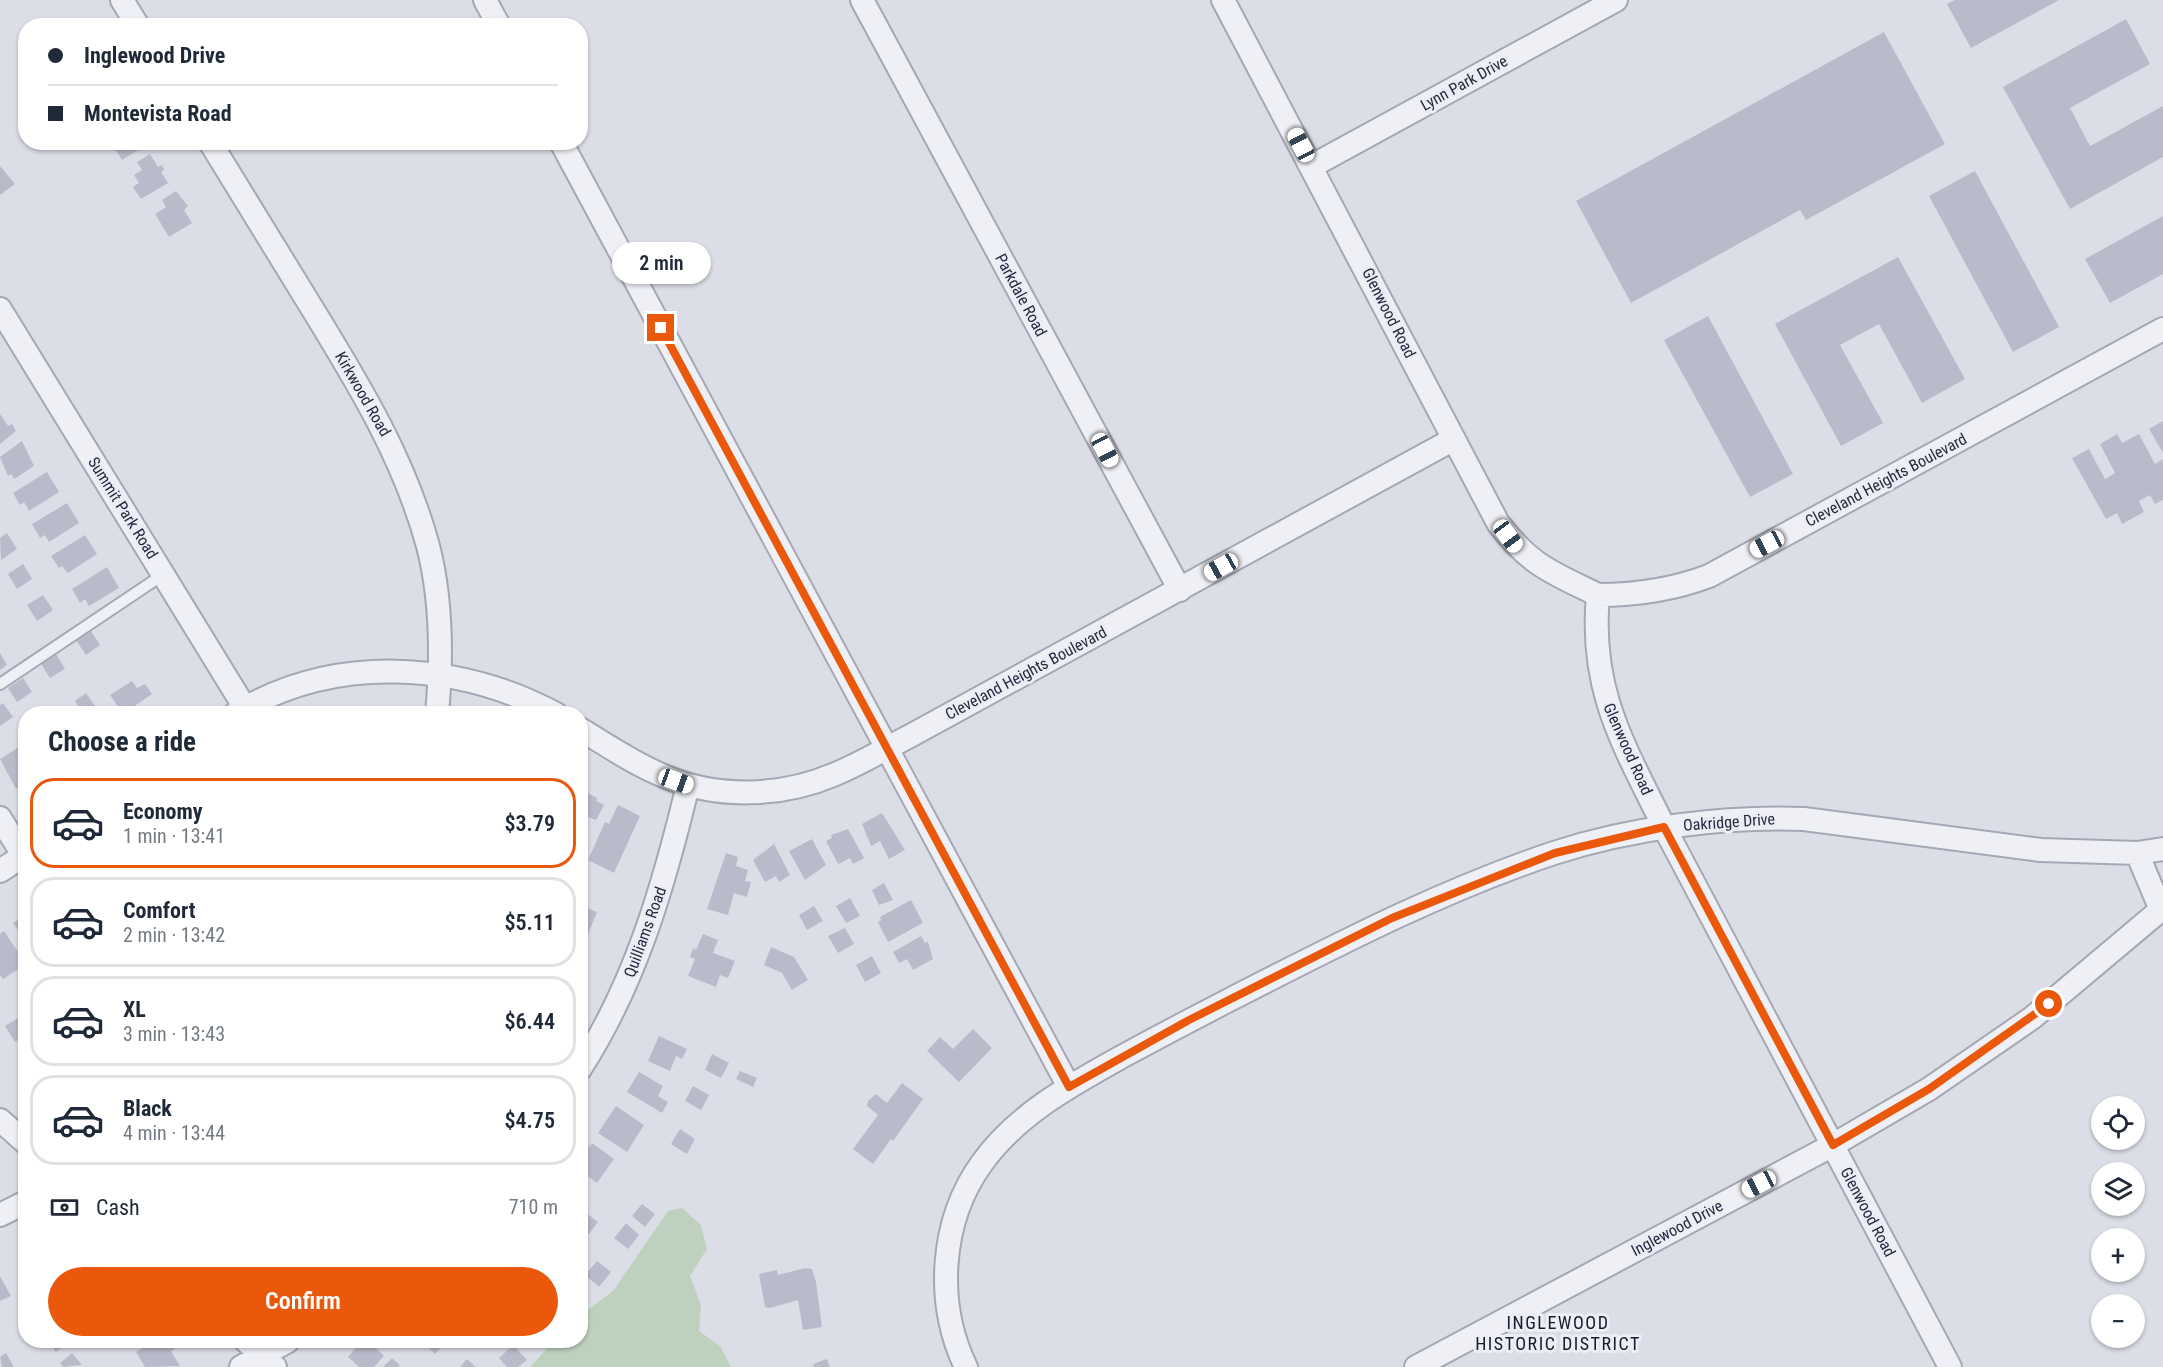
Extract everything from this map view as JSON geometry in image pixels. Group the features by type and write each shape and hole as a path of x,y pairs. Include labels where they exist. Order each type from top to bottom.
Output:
{"street":[{"path":"122,0 133,18"},
{"path":"485,0 495,18"},
{"name":"Parkdale Road","path":"862,0 1180,590"},
{"name":"Glenwood Road","path":"1223,0 1498,523 1517,548 1536,565 1598,596 1596,643 1598,665 1607,704 1664,827 1950,1367"},
{"name":"Lynn Park Drive","path":"1312,166 1616,0"},
{"name":"Kirkwood Road","path":"215,150 363,392 403,471 431,559 438,611 437,706"},
{"path":"565,150 1069,1087"},
{"name":"Summit Park Road","path":"2,316 164,574 237,706"},
{"name":"Cleveland Heights Boulevard","path":"1598,596 1669,590 1709,576 2163,329"},
{"name":"Cleveland Heights Boulevard","path":"588,734 644,767 688,785 714,790 754,792 791,788 832,776 1180,590 1454,439"},
{"path":"252,706 303,684 346,675 383,671 439,674 490,686 537,706"},
{"name":"Quilliams Road","path":"588,1056 615,1010 651,924 688,785"},
{"path":"0,818 18,846"},
{"name":"Oakridge Drive","path":"966,1367 951,1325 946,1280 950,1238 961,1201 981,1164 1009,1131 1069,1087 1189,1020 1392,918 1555,853 1664,827 1767,818 1804,819 2041,850 2137,853 2163,849"},
{"path":"2137,853 2162,909"},
{"path":"0,871 18,859"},
{"name":"Inglewood Drive","path":"1416,1367 1833,1145 1929,1089 1983,1053 2049,1004 2162,909"},
{"path":"0,1120 18,1136"},
{"path":"0,1215 18,1206"},
{"path":"242,1367 274,1348"}],"lane":[{"path":"0,684 164,574"}],"green space":[{"path":"682,1208 701,1225 707,1249 690,1276 701,1305 699,1331 720,1346 731,1367 530,1367 546,1348 588,1348 588,1309 613,1291 668,1211"}],"building":[{"path":"1955,0 2059,0 1971,48 1947,4"},
{"path":"2126,19 2150,64 2070,108 2090,146 2163,106 2163,157 2070,209 2003,87"},
{"path":"1884,32 1945,144 1806,220 1800,210 1631,303 1576,201"},
{"path":"116,150 138,150 122,160"},
{"path":"150,154 158,167 162,165 164,170 161,172 168,183 141,199 133,187 139,183 134,175 142,170 137,162"},
{"path":"0,166 15,184 0,195"},
{"path":"1975,171 2059,327 2013,352 1929,196"},
{"path":"176,191 188,206 184,210 192,223 169,237 155,214 166,207 162,200"},
{"path":"2163,216 2163,274 2110,303 2085,259"},
{"path":"1898,257 1965,379 1922,403 1879,324 1840,345 1883,423 1841,446 1775,324"},
{"path":"1708,316 1793,474 1750,497 1664,340"},
{"path":"0,414 8,426 12,424 16,431 0,444"},
{"path":"2163,421 2163,453 2149,429"},
{"path":"2117,434 2122,443 2139,434 2155,464 2163,459 2163,500 2155,504 2150,495 2139,501 2144,512 2122,524 2117,513 2106,519 2072,458 2089,449 2105,479 2115,473 2100,444"},
{"path":"22,441 34,466 14,479 11,474 8,476 0,457"},
{"path":"47,472 59,492 29,511 24,502 20,505 13,493"},
{"path":"67,503 79,523 49,542 45,535 40,538 32,524"},
{"path":"7,533 17,549 1,560 0,538"},
{"path":"85,535 97,554 68,573 62,566 59,568 51,556"},
{"path":"23,564 32,579 17,589 8,574"},
{"path":"107,567 119,588 89,606 85,599 80,603 72,589"},
{"path":"43,595 53,610 37,621 27,605"},
{"path":"91,631 100,645 86,655 76,640"},
{"path":"0,653 7,665 0,670"},
{"path":"56,654 65,669 50,678 41,664"},
{"path":"23,678 32,692 17,702 8,688"},
{"path":"132,681 137,688 145,684 152,694 135,706 118,706 110,695"},
{"path":"86,693 95,706 78,706 75,701"},
{"path":"3,703 13,717 0,726 0,705"},
{"path":"18,748 18,788 16,789 0,759"},
{"path":"588,793 604,805 596,820 588,817"},
{"path":"618,805 640,816 614,873 588,860 605,822 609,824"},
{"path":"882,813 905,850 889,859 880,841 871,846 862,824"},
{"path":"848,829 864,858 853,864 850,858 838,864 826,841 832,838 831,835"},
{"path":"812,839 826,865 805,880 789,851"},
{"path":"774,844 790,875 779,882 776,876 765,882 753,860"},
{"path":"726,853 738,857 736,866 748,870 745,881 751,882 747,897 734,893 728,915 707,909"},
{"path":"884,883 893,900 879,905 872,890"},
{"path":"850,898 860,916 846,923 836,906"},
{"path":"911,900 923,923 888,942 878,922 881,920 880,917"},
{"path":"814,906 823,921 807,930 799,915"},
{"path":"588,908 597,912 588,934"},
{"path":"18,920 18,930 13,923"},
{"path":"845,928 854,944 838,953 828,936"},
{"path":"4,931 18,952 18,969 3,979 0,975 0,934"},
{"path":"703,934 718,940 713,953 735,961 728,978 720,975 716,987 688,976 695,959 690,957 693,948 696,950"},
{"path":"921,936 925,943 928,942 933,959 913,970 907,959 899,963 893,952"},
{"path":"771,947 794,957 808,980 792,990 782,973 764,965"},
{"path":"872,956 881,973 865,982 856,965"},
{"path":"18,1018 18,1040 15,1042 5,1026"},
{"path":"973,1029 992,1048 959,1082 927,1051 940,1037 953,1049"},
{"path":"659,1036 687,1049 682,1059 676,1056 670,1071 648,1061"},
{"path":"712,1054 729,1063 721,1078 705,1070"},
{"path":"740,1071 757,1078 753,1087 736,1079"},
{"path":"639,1072 663,1086 658,1096 668,1102 662,1113 627,1092"},
{"path":"902,1083 923,1099 893,1141 891,1139 873,1164 853,1149 878,1115 867,1106 868,1101 876,1094 887,1103"},
{"path":"693,1086 709,1095 701,1110 685,1101"},
{"path":"616,1106 644,1125 627,1152 598,1133"},
{"path":"680,1129 695,1139 687,1154 671,1144"},
{"path":"592,1143 614,1159 597,1183 588,1176 588,1148"},
{"path":"642,1204 655,1214 645,1227 632,1216"},
{"path":"588,1214 598,1222 588,1233"},
{"path":"626,1223 639,1235 628,1249 614,1238"},
{"path":"597,1261 611,1272 599,1287 588,1278 588,1272"},
{"path":"805,1268 812,1269 816,1282 822,1327 803,1330 798,1300 770,1308 765,1307 759,1274 777,1270 778,1275"},
{"path":"0,1276 11,1296 0,1301"},
{"path":"143,1348 174,1348 171,1351 180,1366 145,1367 136,1352"},
{"path":"356,1348 375,1348 384,1356 374,1367 359,1367 348,1357"},
{"path":"428,1348 441,1348 435,1354"},
{"path":"510,1348 516,1348 527,1360 518,1367 507,1367 499,1358"},
{"path":"6,1353 14,1367 2,1367 0,1357"},
{"path":"72,1353 82,1365 63,1367 60,1363"},
{"path":"392,1358 400,1365 383,1367"},
{"path":"467,1359 476,1367 460,1367"},
{"path":"827,1359 830,1367 814,1367 813,1364"}],"district":[{"name":"INGLEWOOD HISTORIC DISTRICT","path":"1558,1332"}],"route":[{"path":"661,328 1069,1087 1189,1020 1392,918 1555,853 1664,827 1833,1145 1929,1089 1983,1053 2049,1004"}]}
